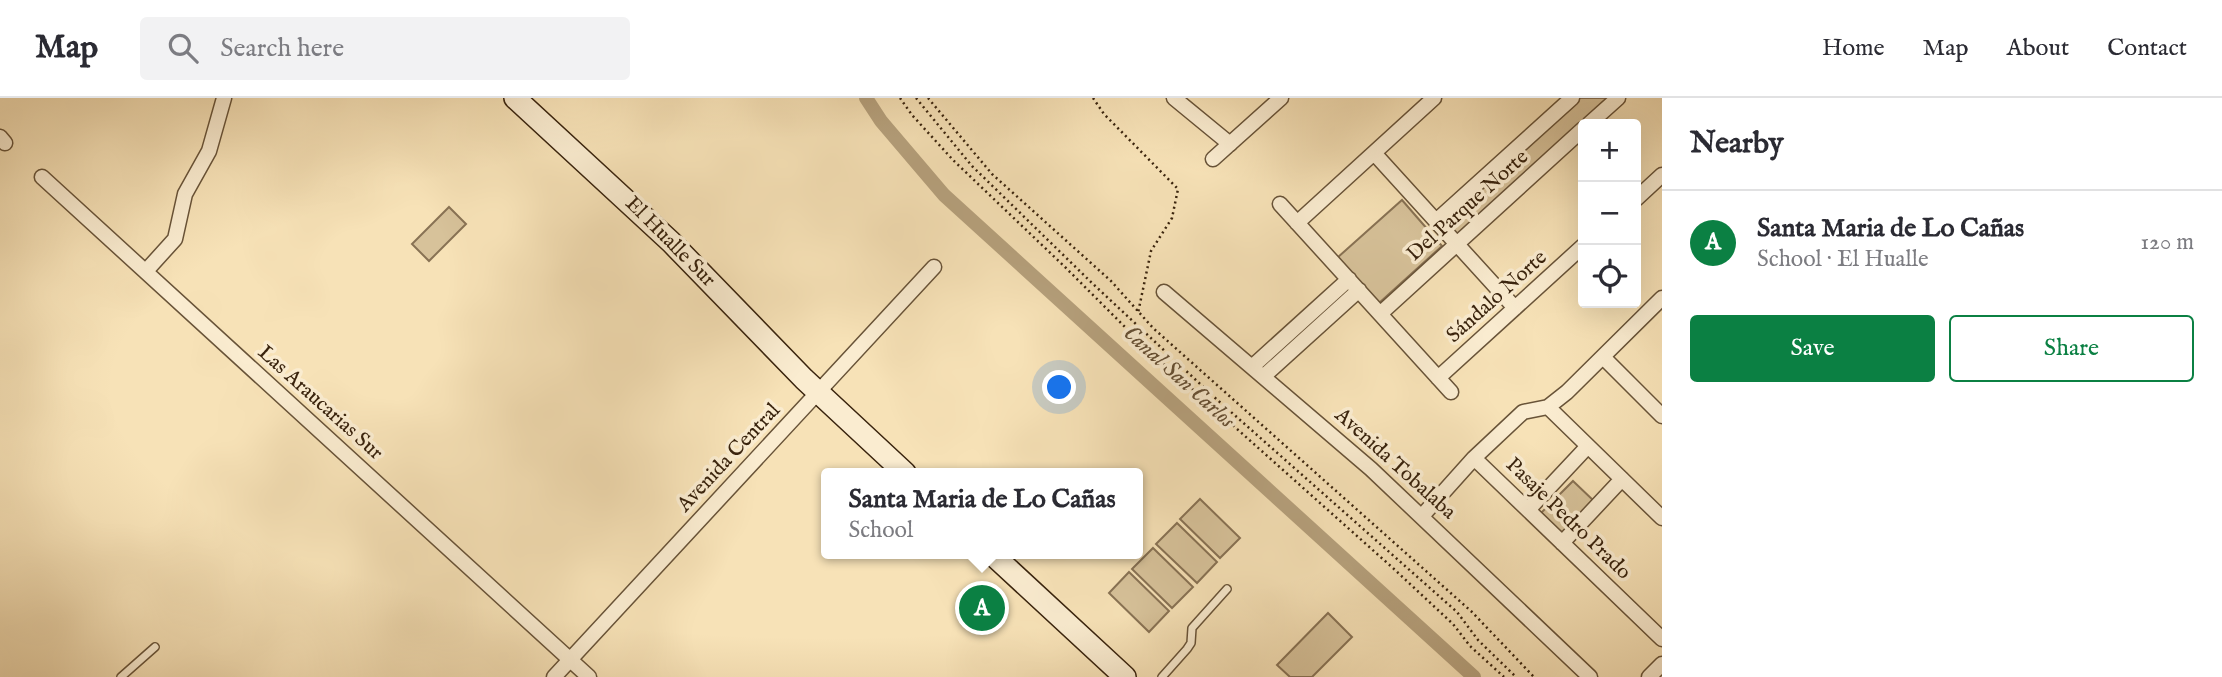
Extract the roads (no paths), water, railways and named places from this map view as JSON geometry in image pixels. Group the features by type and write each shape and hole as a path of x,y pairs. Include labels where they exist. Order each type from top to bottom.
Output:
{"street":[{"path":"146,271 175,239 185,194 209,151 223,98"},
{"name":"El Hualle Sur","path":"515,98 671,242 818,393 900,468"},
{"path":"1174,98 1230,144"},
{"path":"1213,159 1281,98"},
{"path":"1297,223 1434,98"},
{"path":"1436,221 1572,98"},
{"path":"1595,119 1618,98"},
{"name":"Del Parque Norte","path":"1380,314 1578,134"},
{"path":"1374,153 1515,308"},
{"path":"1641,194 1662,175"},
{"name":"Las Araucarias Sur","path":"42,177 589,677"},
{"path":"1280,204 1451,392"},
{"name":"Sándalo Norte","path":"1438,378 1578,251"},
{"name":"Avenida Central","path":"554,677 934,267"},
{"path":"1259,371 1354,285"},
{"name":"Avenida Tobalaba","path":"1164,292 1371,469 1590,677"},
{"path":"1422,516 1474,458 1523,412 1548,407 1660,304"},
{"path":"1604,357 1662,416"},
{"path":"1548,407 1662,518"},
{"path":"1528,510 1588,446"},
{"name":"Pasaje Pedro Prado","path":"1474,458 1662,639"},
{"path":"1562,543 1622,479"},
{"path":"997,559 1125,677"},
{"path":"1650,677 1662,664"}],"lane":[{"path":"1162,677 1187,649 1191,642 1192,628 1227,589"},
{"path":"121,677 155,647"}],"waterway":[{"name":"Canal San Carlos","path":"866,98 881,121 944,195 1474,677"}],"place":[{"name":"Santa Maria de Lo Cañas","path":"982,608"}]}
